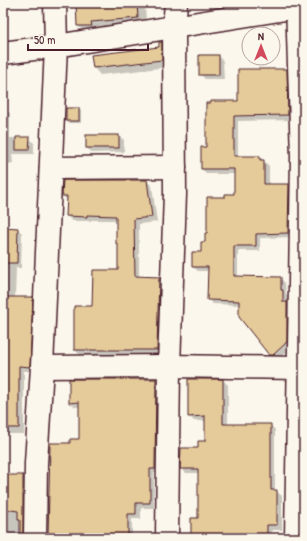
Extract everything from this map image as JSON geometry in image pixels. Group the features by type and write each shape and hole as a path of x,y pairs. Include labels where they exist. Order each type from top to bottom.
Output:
{"street":[{"path":"35,538 36,463 42,367 56,46 55,3"},
{"path":"167,538 169,366 175,194 174,27 176,3"},
{"path":"3,53 174,27 299,5 303,157 296,538"},
{"path":"51,168 175,167"},
{"path":"42,367 169,366 299,368"}],"building":[{"path":"76,3 137,3 138,18 91,22 92,26 77,26"},
{"path":"159,42 162,42 162,60 93,68 91,55 159,47"},
{"path":"199,55 219,55 219,75 199,75"},
{"path":"238,69 287,69 288,115 234,116 234,156 260,156 260,160 264,160 264,184 289,184 288,233 256,234 256,246 234,246 234,276 281,277 283,302 287,302 287,341 273,355 269,355 239,317 239,301 207,300 208,267 192,267 192,252 201,252 201,242 205,242 205,233 207,233 207,197 225,197 225,194 234,194 234,169 201,169 201,147 206,147 206,103 211,103 211,101 238,101"},
{"path":"66,108 79,108 79,121 66,121"},
{"path":"86,135 119,135 119,148 86,148"},
{"path":"16,137 30,137 29,150 16,150"},
{"path":"63,180 147,180 152,217 134,219 135,276 159,277 157,350 74,350 74,306 92,306 93,270 118,270 118,244 116,244 116,216 66,216 67,196 62,196"},
{"path":"3,227 18,228 17,263 3,263"},
{"path":"3,297 33,297 30,367 19,366 19,428 3,428"},
{"path":"69,379 156,379 155,469 150,469 150,503 136,503 136,514 128,514 128,538 48,538 50,443 70,443 70,439 79,439 79,402 69,403"},
{"path":"188,379 223,379 223,424 271,424 271,490 277,490 277,525 267,525 267,538 191,538 191,518 198,518 198,469 180,469 181,448 198,448 198,441 205,441 205,416 188,417"},
{"path":"5,475 23,475 23,538 20,538 20,520 18,520 18,511 4,509"}]}
